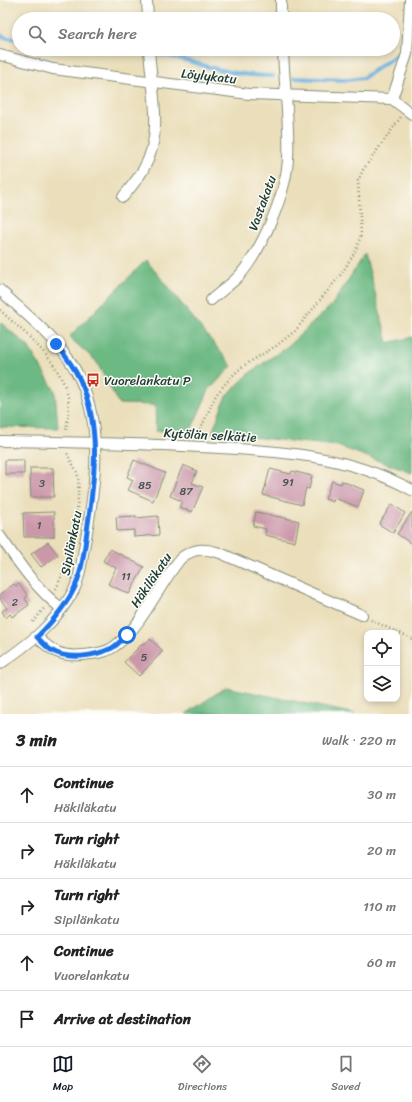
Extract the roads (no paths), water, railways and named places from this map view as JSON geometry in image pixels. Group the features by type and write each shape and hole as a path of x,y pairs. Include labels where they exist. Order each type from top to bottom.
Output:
{"street":[{"path":"147,0 148,12"},
{"path":"281,0 282,12"},
{"path":"409,112 392,99 407,54 410,0"},
{"name":"Löylykatu","path":"0,55 53,69 152,83 248,94 392,99"},
{"path":"123,197 144,169 154,140 156,125 150,56"},
{"name":"Vastakatu","path":"211,300 230,284 248,264 262,241 283,191 288,160 288,113 285,95 283,56"},
{"name":"Sipilänkatu","path":"0,290 56,344 71,364 80,379 87,398 96,442 92,492 81,564 75,588 52,622 37,637 0,664"},
{"name":"Kytölän selkätie","path":"0,441 96,442 297,453 333,459 395,481 412,490"},
{"path":"0,536 28,575 51,600 62,609"},
{"name":"Häkiläkatu","path":"37,637 51,650 63,655 96,654 114,647 138,623 181,558 190,551 198,549 220,553 362,615"}],"waterway":[{"path":"0,35 12,38"},
{"path":"166,56 228,72 273,76"},
{"path":"294,78 348,80 363,78 395,56"}],"place":[{"name":"Vuorelankatu P","path":"93,380"}]}
